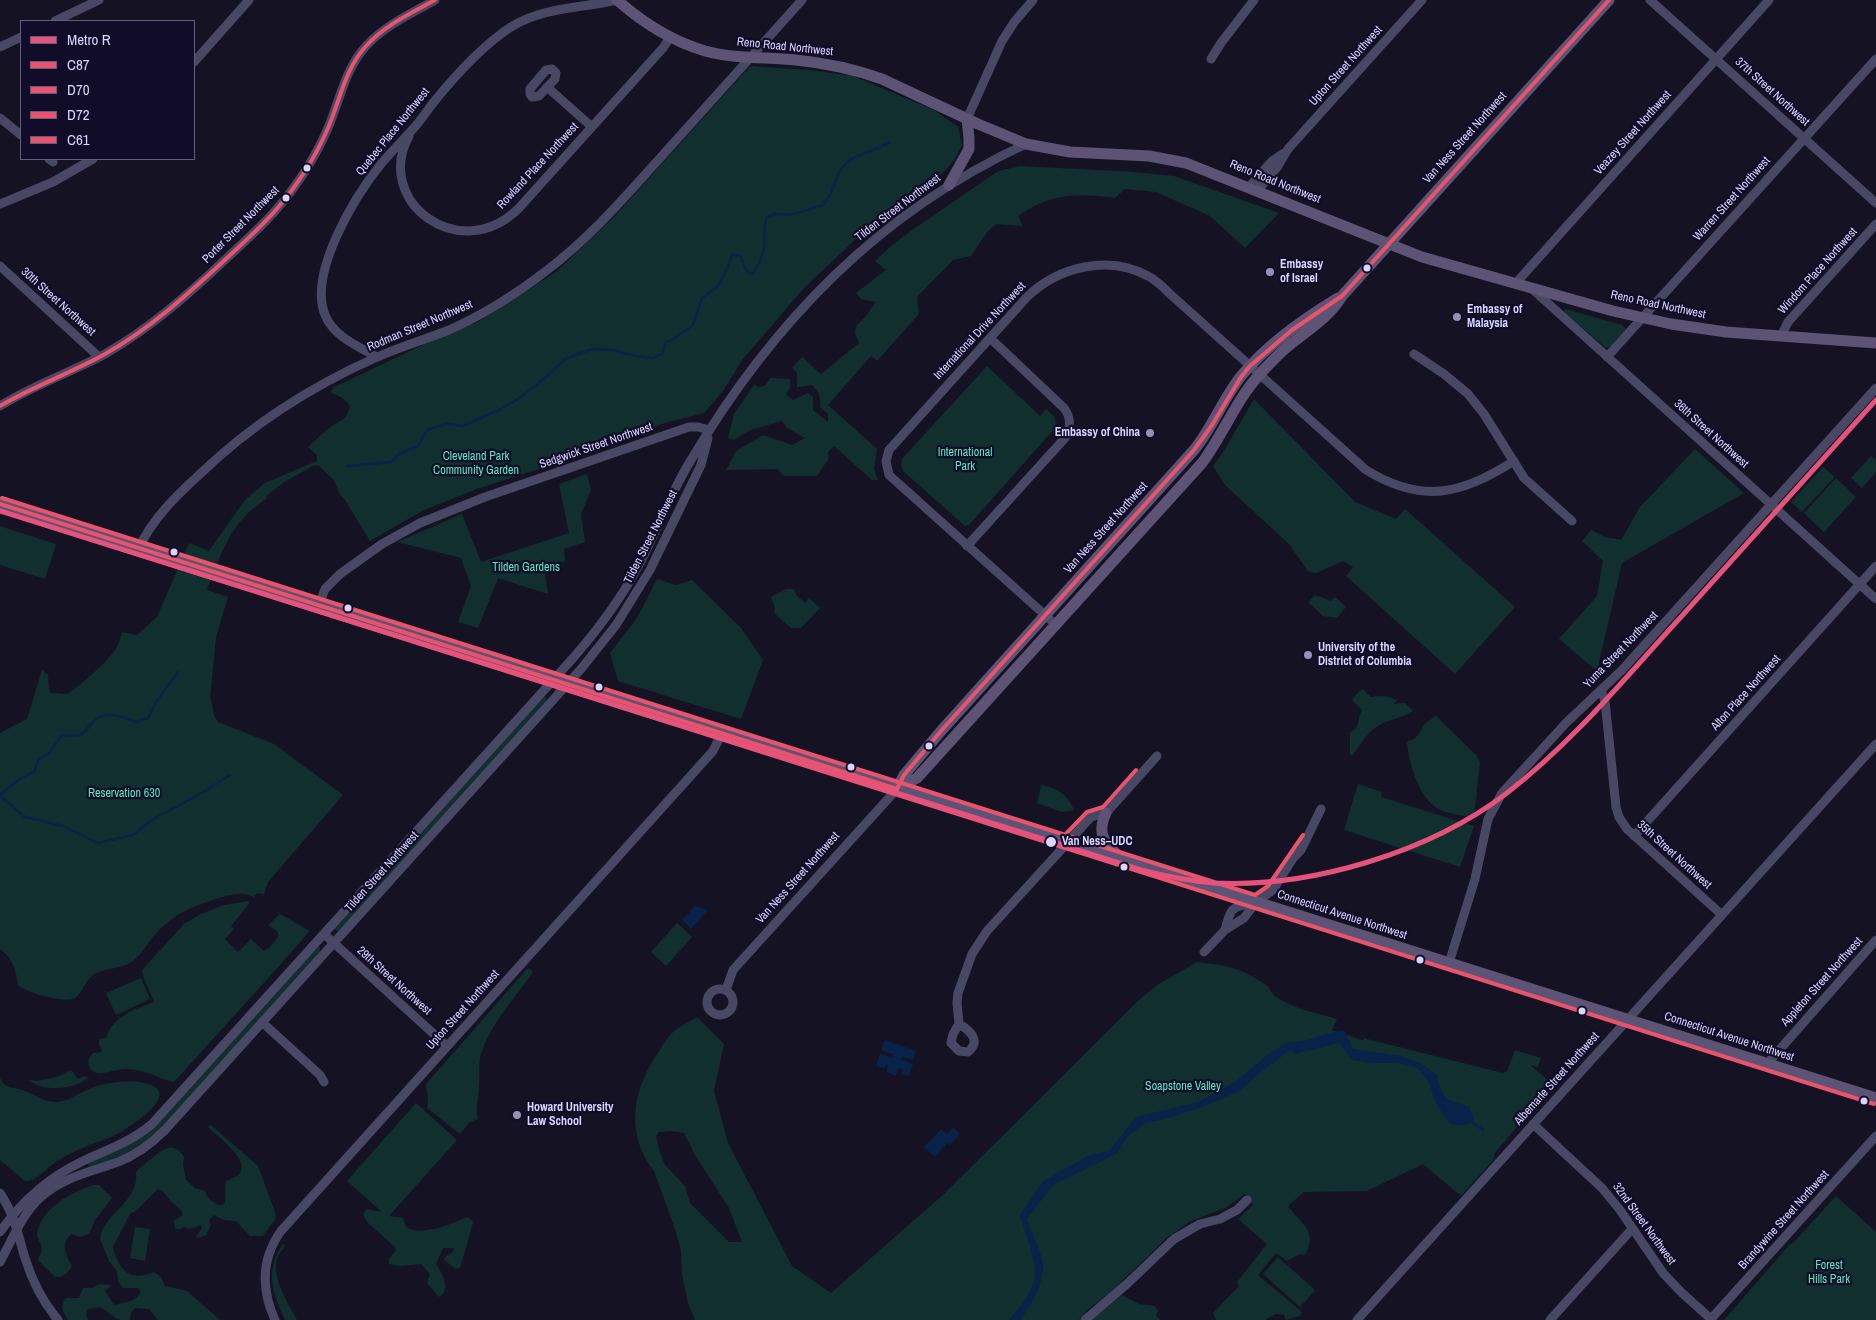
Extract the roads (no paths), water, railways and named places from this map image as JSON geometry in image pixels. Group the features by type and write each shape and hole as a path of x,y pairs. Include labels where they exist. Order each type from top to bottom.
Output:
{"main road":[{"name":"Reno Road Northwest","path":"617,0 644,22 670,38 707,51 814,62 861,72 882,79 966,119 1026,144 1070,152 1168,158 1196,166 1254,188 1389,244 1439,262 1642,318 1696,328 1876,343"},
{"name":"Van Ness Street Northwest","path":"897,789 917,778 1202,463 1240,400 1260,375 1291,344 1321,322 1342,296 1609,0"},
{"path":"949,185 969,149 966,119"},
{"name":"Van Ness Street Northwest","path":"897,789 904,775 1199,444 1232,389 1250,366 1286,334 1342,296"},
{"name":"Connecticut Avenue Northwest","path":"0,504 1876,1098"},
{"path":"1106,813 1101,826 1103,838 1108,846 1124,860"}],"street":[{"path":"57,20 99,0"},
{"path":"195,61 249,0"},
{"name":"Porter Street Northwest","path":"0,406 38,385 99,356 140,332 194,289 269,217 293,188 314,158 357,58 373,39 388,27 435,0"},
{"name":"Quebec Place Northwest","path":"377,357 347,340 330,324 325,316 323,307 322,279 336,239 364,189 381,164 413,130 439,96 480,52 514,26 546,13 617,0"},
{"name":"Rodman Street Northwest","path":"139,548 149,528 177,497 240,438 269,416 308,392 377,357 437,335 482,313 518,291 557,263 585,239 615,207 802,0"},
{"path":"966,119 1002,41 1015,21 1033,0"},
{"path":"1211,59 1254,0"},
{"name":"Upton Street Northwest","path":"1254,188 1272,161 1288,149 1422,0"},
{"name":"37th Street Northwest","path":"1650,0 1876,203"},
{"name":"Veazey Street Northwest","path":"1516,283 1769,0"},
{"path":"0,47 20,37"},
{"name":"Rowland Place Northwest","path":"413,130 405,144 402,161 403,180 416,207 431,220 448,229 467,232 490,228 516,212 670,38"},
{"name":"Warren Street Northwest","path":"1607,357 1876,59"},
{"path":"547,87 592,127"},
{"path":"0,118 20,134"},
{"name":"Tilden Street Northwest","path":"0,1232 13,1215 38,1190 60,1174 83,1161 126,1142 152,1124 602,624 635,572 680,479 734,391 780,332 815,294 876,238 949,185 980,166 1026,144"},
{"path":"0,204 53,182 91,160"},
{"name":"Windom Place Northwest","path":"1781,336 1788,322 1876,224"},
{"name":"International Drive Northwest","path":"1055,624 888,475 886,457 889,450 1027,297 1047,280 1079,268 1102,265 1116,266 1135,270 1153,279 1366,470 1397,485 1421,491 1457,489 1484,480 1514,461"},
{"name":"30th Street Northwest","path":"0,266 99,356"},
{"name":"36th Street Northwest","path":"1529,286 1876,599"},
{"path":"967,546 1065,438 1069,426 1068,414 1064,408 990,338"},
{"path":"1414,354 1444,374 1468,394 1484,414 1524,478 1572,521"},
{"name":"Yuma Street Northwest","path":"1449,963 1475,880 1490,812 1502,793 1553,736 1622,670 1876,388"},
{"name":"Sedgwick Street Northwest","path":"319,605 325,590 344,572 394,537 432,517 689,427 702,427 710,430"},
{"name":"Tilden Street Northwest","path":"0,1262 29,1210 46,1193 60,1183 125,1159 155,1140 170,1125 568,684 609,635 646,578 702,465 710,430"},
{"name":"Alton Place Northwest","path":"1634,836 1876,566"},
{"path":"635,572 646,578"},
{"name":"35th Street Northwest","path":"1601,690 1607,720 1616,807 1622,824 1722,915"},
{"name":"Upton Street Northwest","path":"275,1320 266,1297 264,1277 268,1256 275,1239 713,751 722,733"},
{"name":"Albemarle Street Northwest","path":"1356,1320 1876,744"},
{"path":"959,1024 958,993 972,954 987,931 1091,817 1106,813 1157,756"},
{"name":"Van Ness Street Northwest","path":"726,990 733,970 897,789"},
{"path":"1204,952 1225,930 1239,922 1256,902 1273,890 1301,850 1321,809"},
{"path":"1225,930 1229,913 1234,907 1256,902"},
{"name":"29th Street Northwest","path":"324,934 447,1046"},
{"name":"Appleton Street Northwest","path":"1767,1064 1876,940"},
{"path":"262,1023 320,1075 324,1082"},
{"name":"32nd Street Northwest","path":"1533,1124 1613,1200 1667,1277 1710,1320"},
{"name":"Brandywine Street Northwest","path":"1710,1320 1876,1136"},
{"path":"83,1161 87,1172"},
{"path":"0,1193 13,1215 31,1275 58,1320"},
{"path":"1085,1320 1128,1283 1174,1239 1200,1224 1220,1219 1236,1210 1247,1200"},
{"path":"1550,1320 1632,1229"}],"water":[{"path":"695,906 708,910 691,929 682,920"},
{"path":"1344,1030 1353,1049 1401,1056 1420,1063 1437,1075 1446,1098 1469,1107 1474,1118 1472,1121 1464,1125 1450,1124 1435,1102 1429,1082 1418,1068 1398,1063 1372,1063 1352,1060 1339,1043 1295,1054 1290,1050 1241,1090 1205,1106 1165,1119 1145,1123 1128,1136 1116,1154 1053,1185 1027,1219 1039,1250 1043,1267 1039,1288 1020,1320 1009,1320 1026,1298 1035,1278 1033,1258 1020,1215 1043,1181 1090,1155 1109,1151 1136,1117 1198,1102 1235,1082 1266,1056 1286,1043 1307,1040"},
{"path":"885,1040 916,1051 913,1060 902,1057 901,1059 913,1064 909,1076 901,1074 903,1069 899,1068 896,1076 886,1072 888,1065 886,1064 885,1068 876,1066 880,1054 892,1057 893,1054 881,1050"},
{"path":"953,1127 960,1134 950,1145 947,1143 935,1157 924,1147 941,1129 947,1134"}],"waterway":[{"path":"347,466 391,462 399,454 418,446 427,430 446,424 463,426 501,409 521,397 565,359 592,349 613,350 635,356 653,358 662,354 666,342 672,340 693,325 702,298 718,286 732,255 741,257 745,268 752,274 760,262 763,252 767,217 775,214 791,215 823,205 830,195 839,172 849,160 889,143"},
{"path":"0,795 21,778 35,771 38,760 48,754 61,736 81,735 98,718 107,715 136,722 148,718 156,702 178,672"},
{"path":"0,796 25,817 63,826 98,843 133,835 150,821 230,775"},
{"path":"1470,1121 1483,1130"}],"metro line":[{"name":"R","path":"0,511 1141,870 1205,882 1251,883 1329,872 1368,862 1406,849 1442,833 1476,814 1507,793 1554,753 1597,709 1876,400"}],"place":[{"name":"Embassy of Israel","path":"1270,272"},
{"name":"Embassy of Malaysia","path":"1457,317"},
{"name":"Embassy of China","path":"1150,433"},
{"name":"University of the District of Columbia","path":"1308,655"},
{"name":"Van Ness–UDC","path":"1051,842"},
{"name":"Howard University Law School","path":"517,1115"}],"park label":[{"name":"International Park","path":"965,460"},
{"name":"Cleveland Park Community Garden","path":"476,464"},
{"name":"Tilden Gardens","path":"526,568"},
{"name":"Reservation 630","path":"124,794"},
{"name":"Soapstone Valley","path":"1183,1087"},
{"name":"Forest Hills Park","path":"1829,1273"}]}
